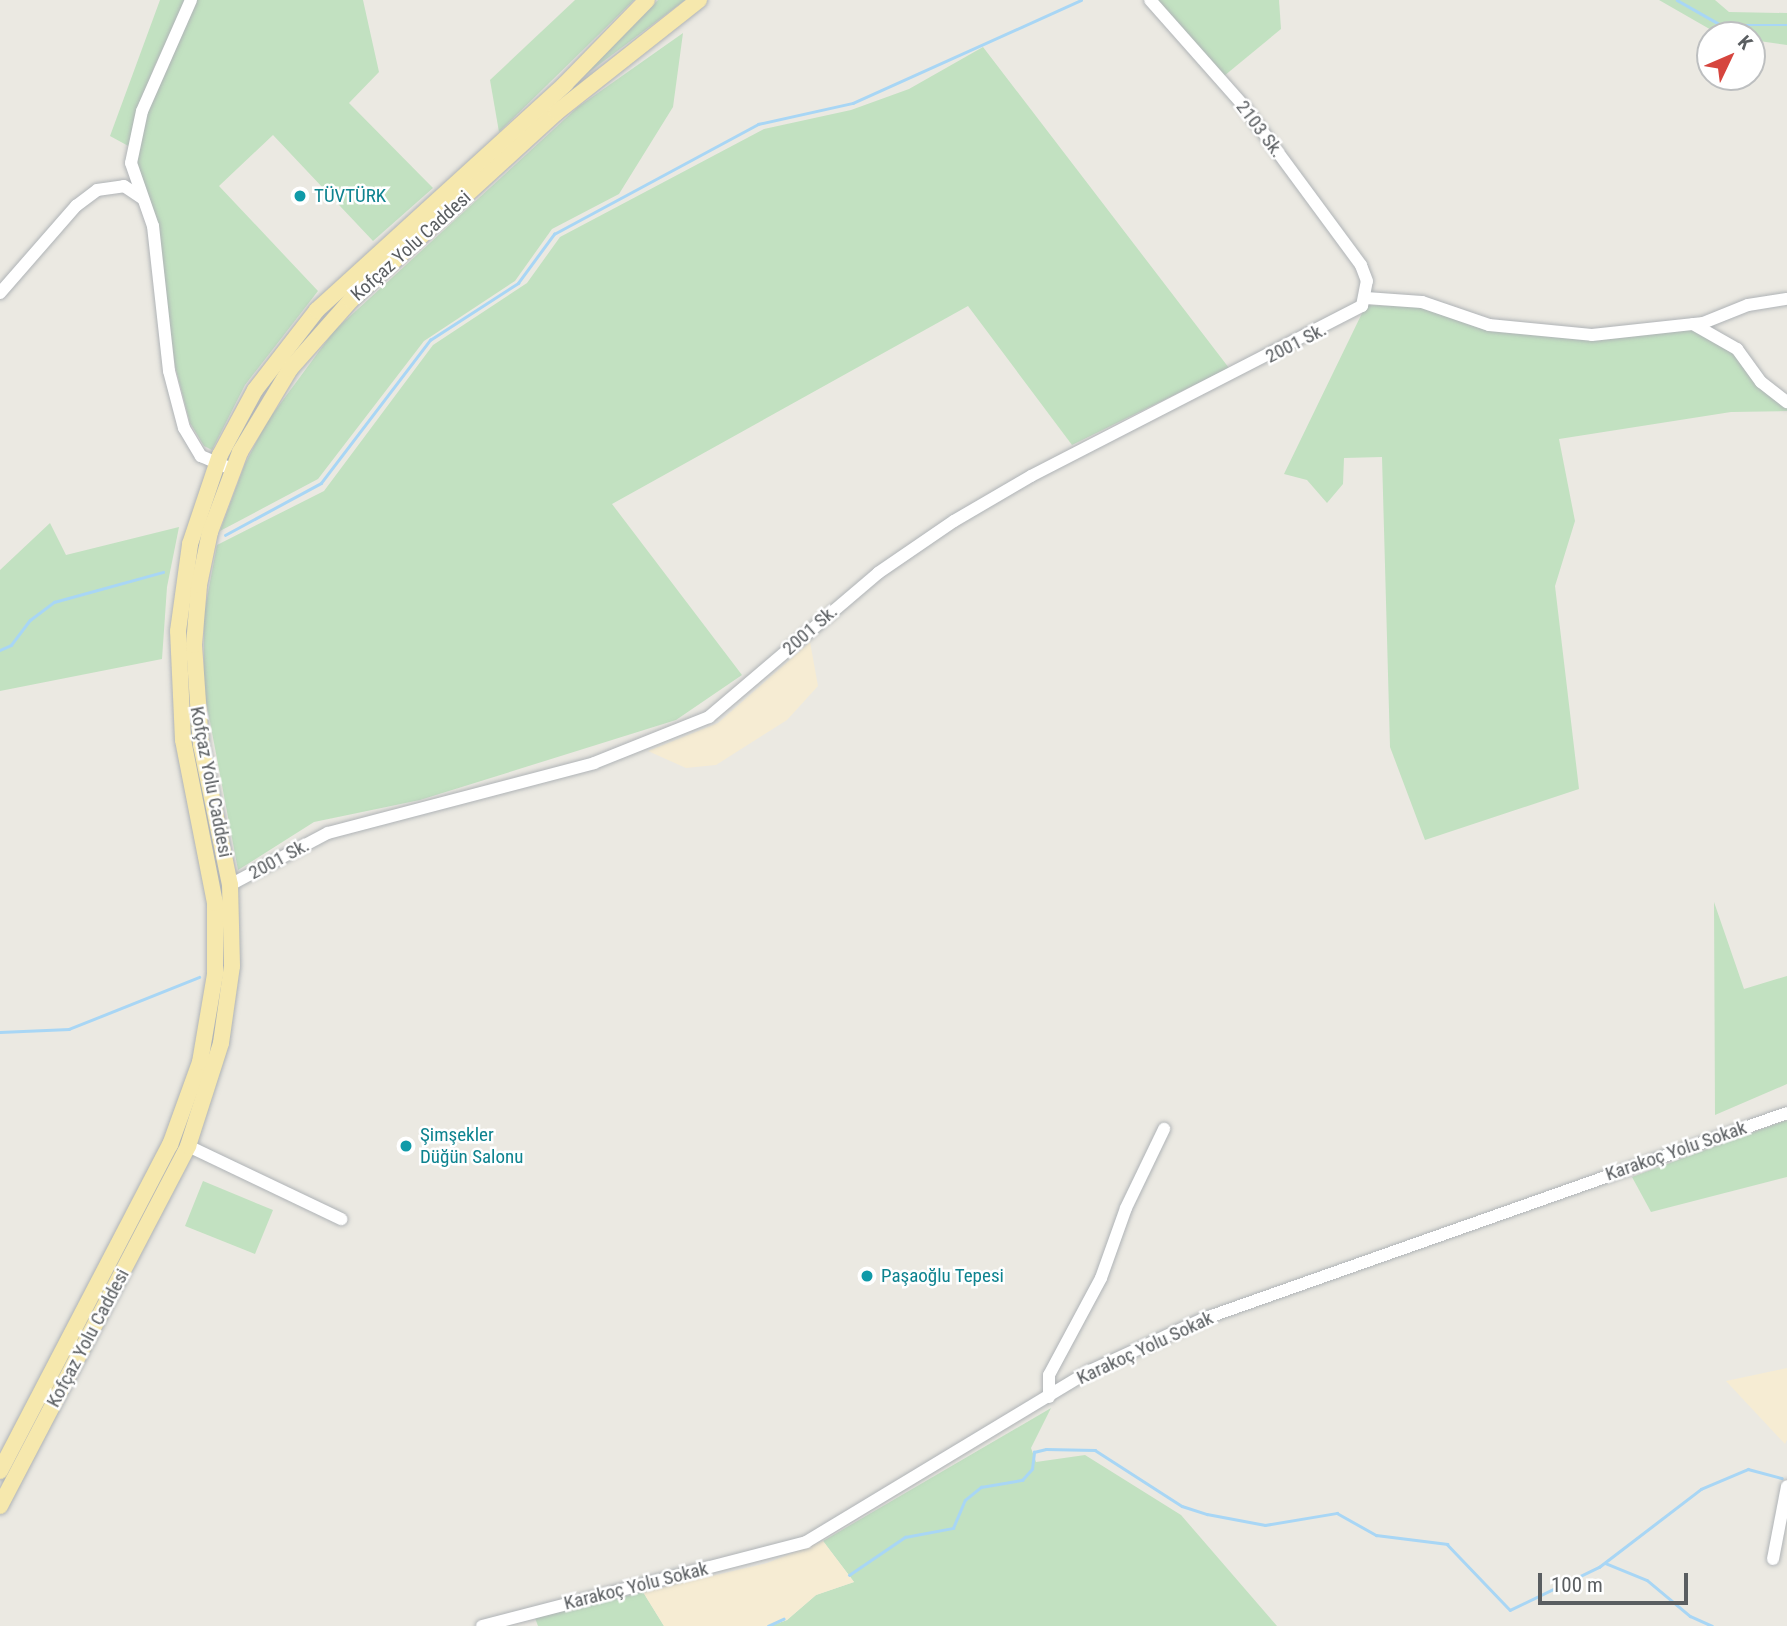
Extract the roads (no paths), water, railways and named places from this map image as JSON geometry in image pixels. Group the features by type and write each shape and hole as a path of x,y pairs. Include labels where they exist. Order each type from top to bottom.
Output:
{"main road":[{"name":"Kofçaz Yolu Caddesi","path":"0,1471 170,1145 205,1040 215,974 215,903 183,740 178,631 190,544 255,390 317,310 565,84 647,0"},
{"name":"Kofçaz Yolu Caddesi","path":"0,1506 188,1146 212,1080 227,1015 232,956 230,885 201,745 194,645 205,555 225,466 272,393 351,300 557,112 699,0"}],"street":[{"path":"191,0 142,111 131,163 153,226 169,371 184,428 201,456 225,466"},
{"name":"2103 Sk.","path":"1150,0 1243,105 1361,265 1364,302"},
{"path":"0,293 76,206 97,190 124,186 142,198"},
{"path":"1364,302 1422,302 1489,325 1592,335 1693,324 1748,305 1787,299"},
{"name":"2001 Sk.","path":"230,885 328,833 594,763 709,717 878,573 954,520 1031,476 1364,302"},
{"path":"1693,324 1737,349 1761,382 1787,401"},
{"name":"Karakoç Yolu Sokak","path":"482,1626 806,1542 1090,1371 1203,1319 1787,1113"},
{"path":"1049,1397 1049,1375 1101,1278 1126,1208 1164,1129"},
{"path":"188,1146 341,1219"},
{"path":"1773,1559 1787,1486"}],"waterway":[{"path":"225,535 321,483 430,340 518,283 554,234 758,124 853,103 1081,0"},
{"path":"1677,0 1721,25 1787,25"},
{"path":"0,650 11,645 30,620 54,602 163,572"},
{"path":"0,1032 69,1029 199,977"},
{"path":"849,1575 905,1537 953,1528 965,1500 981,1487 1022,1480 1032,1469 1034,1452 1046,1449 1095,1450 1182,1506 1207,1514 1265,1525 1337,1513 1376,1535 1447,1544 1510,1610 1599,1567 1701,1489 1748,1469 1782,1478"},
{"path":"1605,1563 1647,1580 1690,1616 1712,1626"},
{"path":"768,1626 783,1619"}],"place":[{"name":"TÜVTÜRK","path":"300,196"},
{"name":"Şimşekler Düğün Salonu","path":"406,1146"},
{"name":"Paşaoğlu Tepesi","path":"867,1276"}]}
